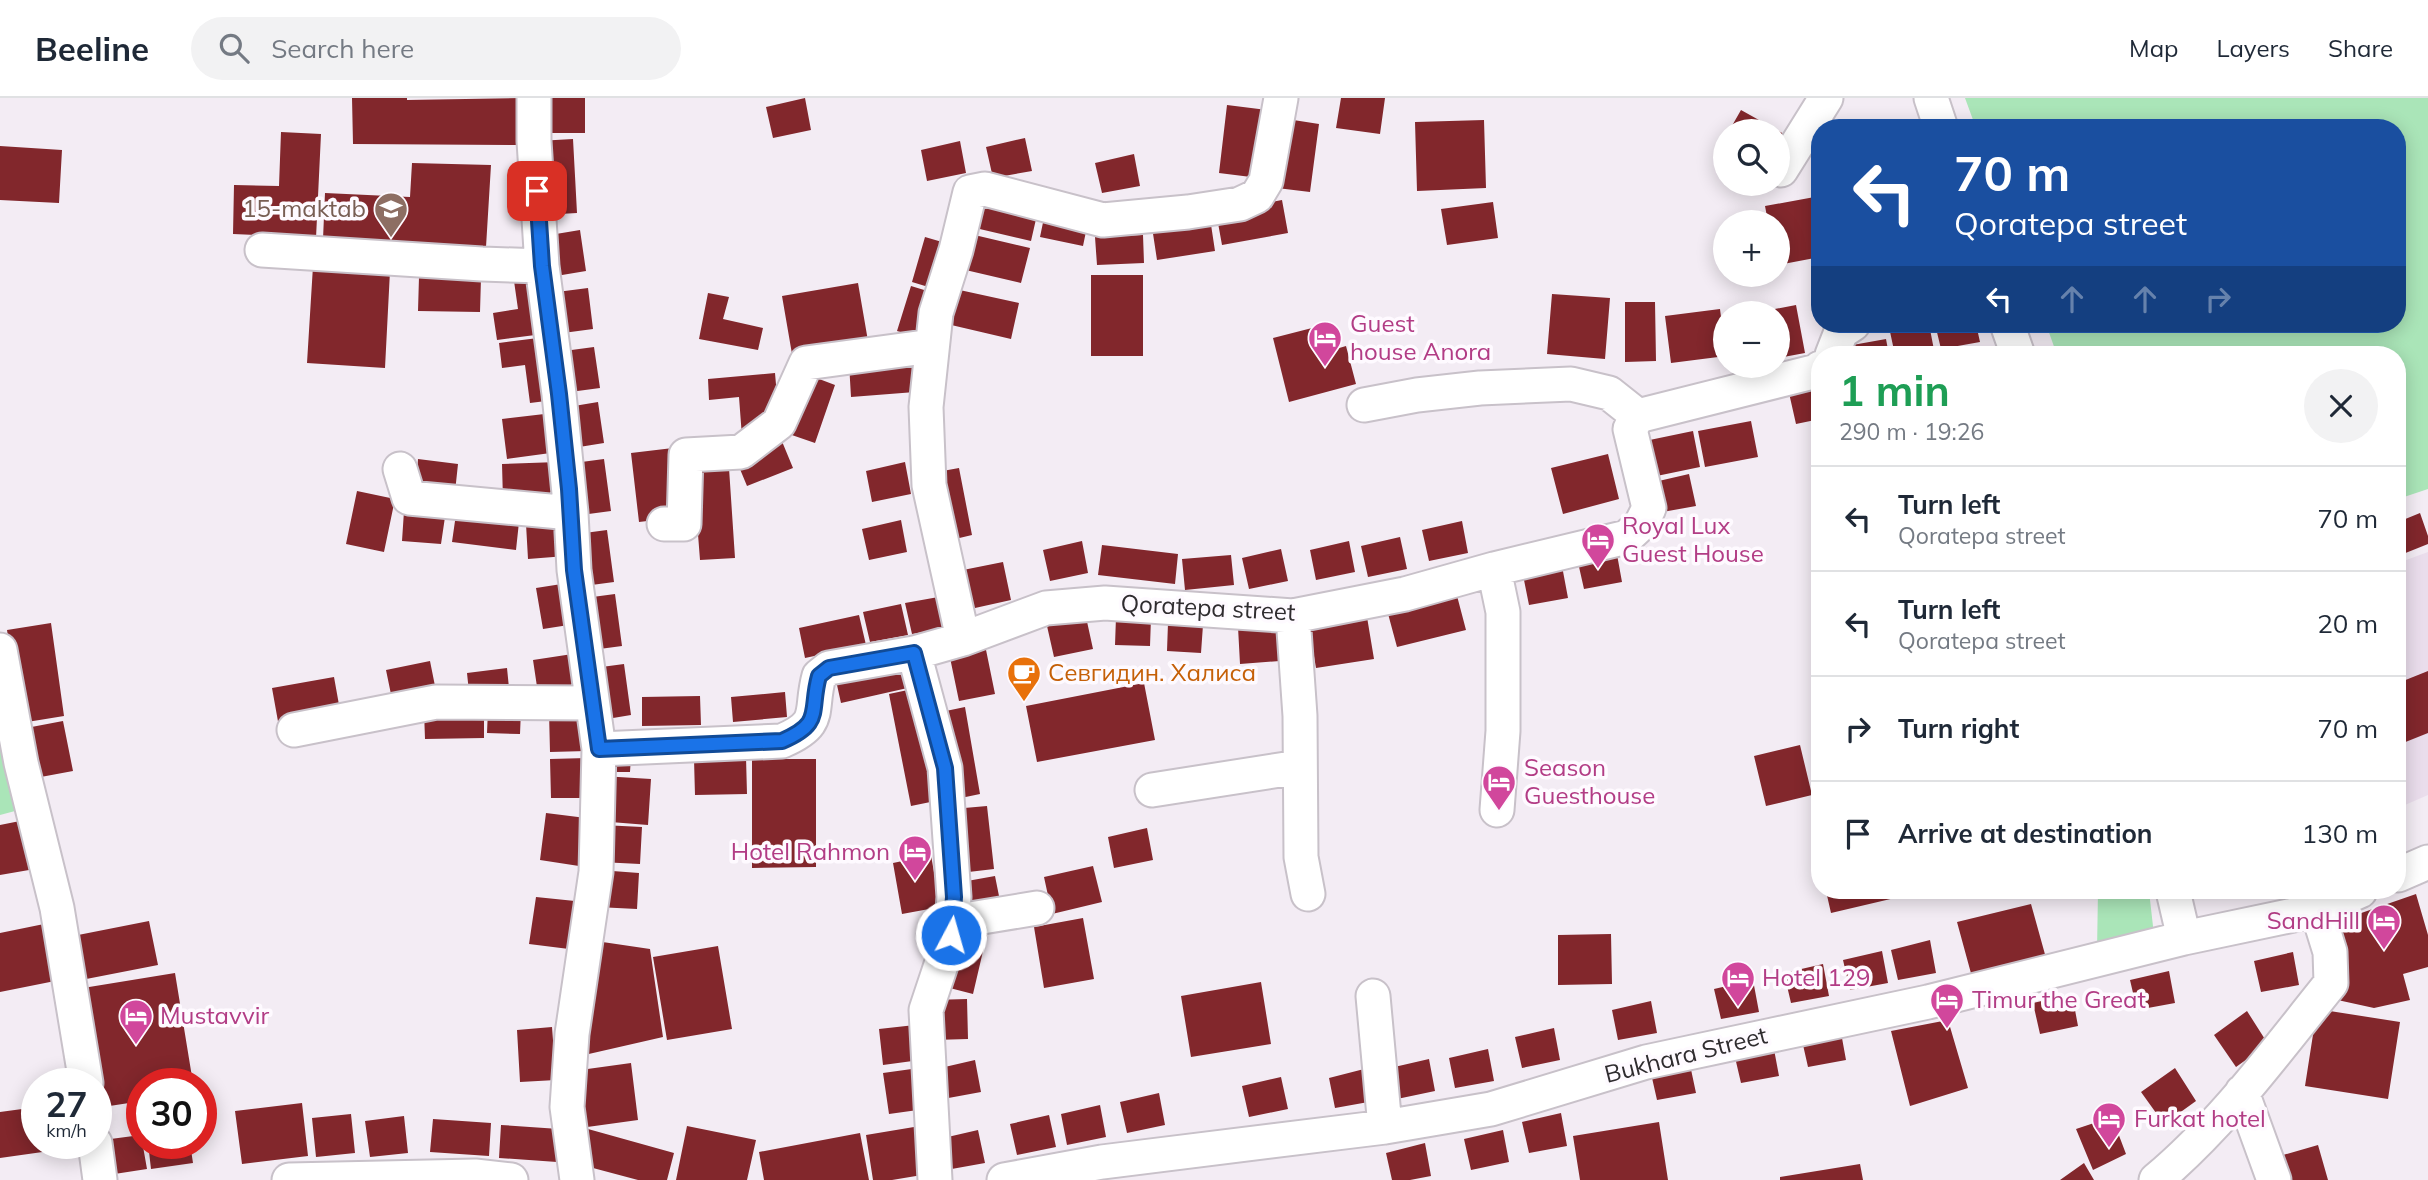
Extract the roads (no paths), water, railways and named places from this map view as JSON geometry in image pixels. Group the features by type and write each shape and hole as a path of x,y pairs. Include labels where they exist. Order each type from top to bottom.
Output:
{"street":[{"path":"534,98 542,266 559,394 574,570 599,749 596,872 572,1034 567,1107 576,1180"},
{"path":"963,639 929,485 926,407 936,313 956,250 970,192 985,189 1103,220 1240,204 1257,196 1266,181 1281,98"},
{"path":"1813,119 1826,98"},
{"path":"1931,98 1938,119"},
{"path":"1790,156 1811,122"},
{"path":"262,250 542,266"},
{"path":"664,524 684,524 686,455 741,452 779,424 806,363 932,346"},
{"path":"1364,405 1417,394 1571,384 1609,393 1638,416 1811,373"},
{"name":"Qoratepa street","path":"599,749 782,741 801,733 813,719 819,676 829,668 914,653 963,639 1046,608 1105,603 1293,616 1405,594 1493,569 1627,537 1641,524 1649,508 1630,429 1638,416"},
{"path":"400,469 409,498 571,513"},
{"path":"1493,569 1503,612 1503,731 1497,810"},
{"path":"1293,616 1300,716 1301,857 1308,894"},
{"path":"0,650 21,763 57,908 84,1068"},
{"path":"914,653 945,768 954,897 951,935 926,1010 935,1180"},
{"path":"294,730 436,702 592,704"},
{"path":"1152,790 1299,767"},
{"path":"2406,872 2428,862"},
{"path":"2175,899 2184,938"},
{"name":"Bukhara Street","path":"1004,1180 1102,1163 1385,1127 1491,1108 1646,1062 1928,1002 2184,938 2317,909 2341,899"},
{"path":"952,922 1037,908"},
{"path":"2156,1180 2174,1165 2242,1092 2331,983 2330,951 2317,909"},
{"path":"1373,996 1385,1127"},
{"path":"2242,1092 2274,1180"},
{"path":"97,1159 100,1180"},
{"path":"289,1180 475,1176 511,1180"}],"place":[{"name":"15-maktab","path":"391,239"},
{"name":"Guest house Anora","path":"1325,368"},
{"name":"Royal Lux Guest House","path":"1598,570"},
{"name":"Севгидин. Халиса","path":"1024,703"},
{"name":"Season Guesthouse","path":"1499,812"},
{"name":"Hotel Rahmon","path":"915,882"},
{"name":"SandHill","path":"2384,951"},
{"name":"Hotel 129","path":"1738,1008"},
{"name":"Timur the Great","path":"1947,1030"},
{"name":"Mustavvir","path":"136,1046"},
{"name":"Furkat hotel","path":"2109,1149"}]}
